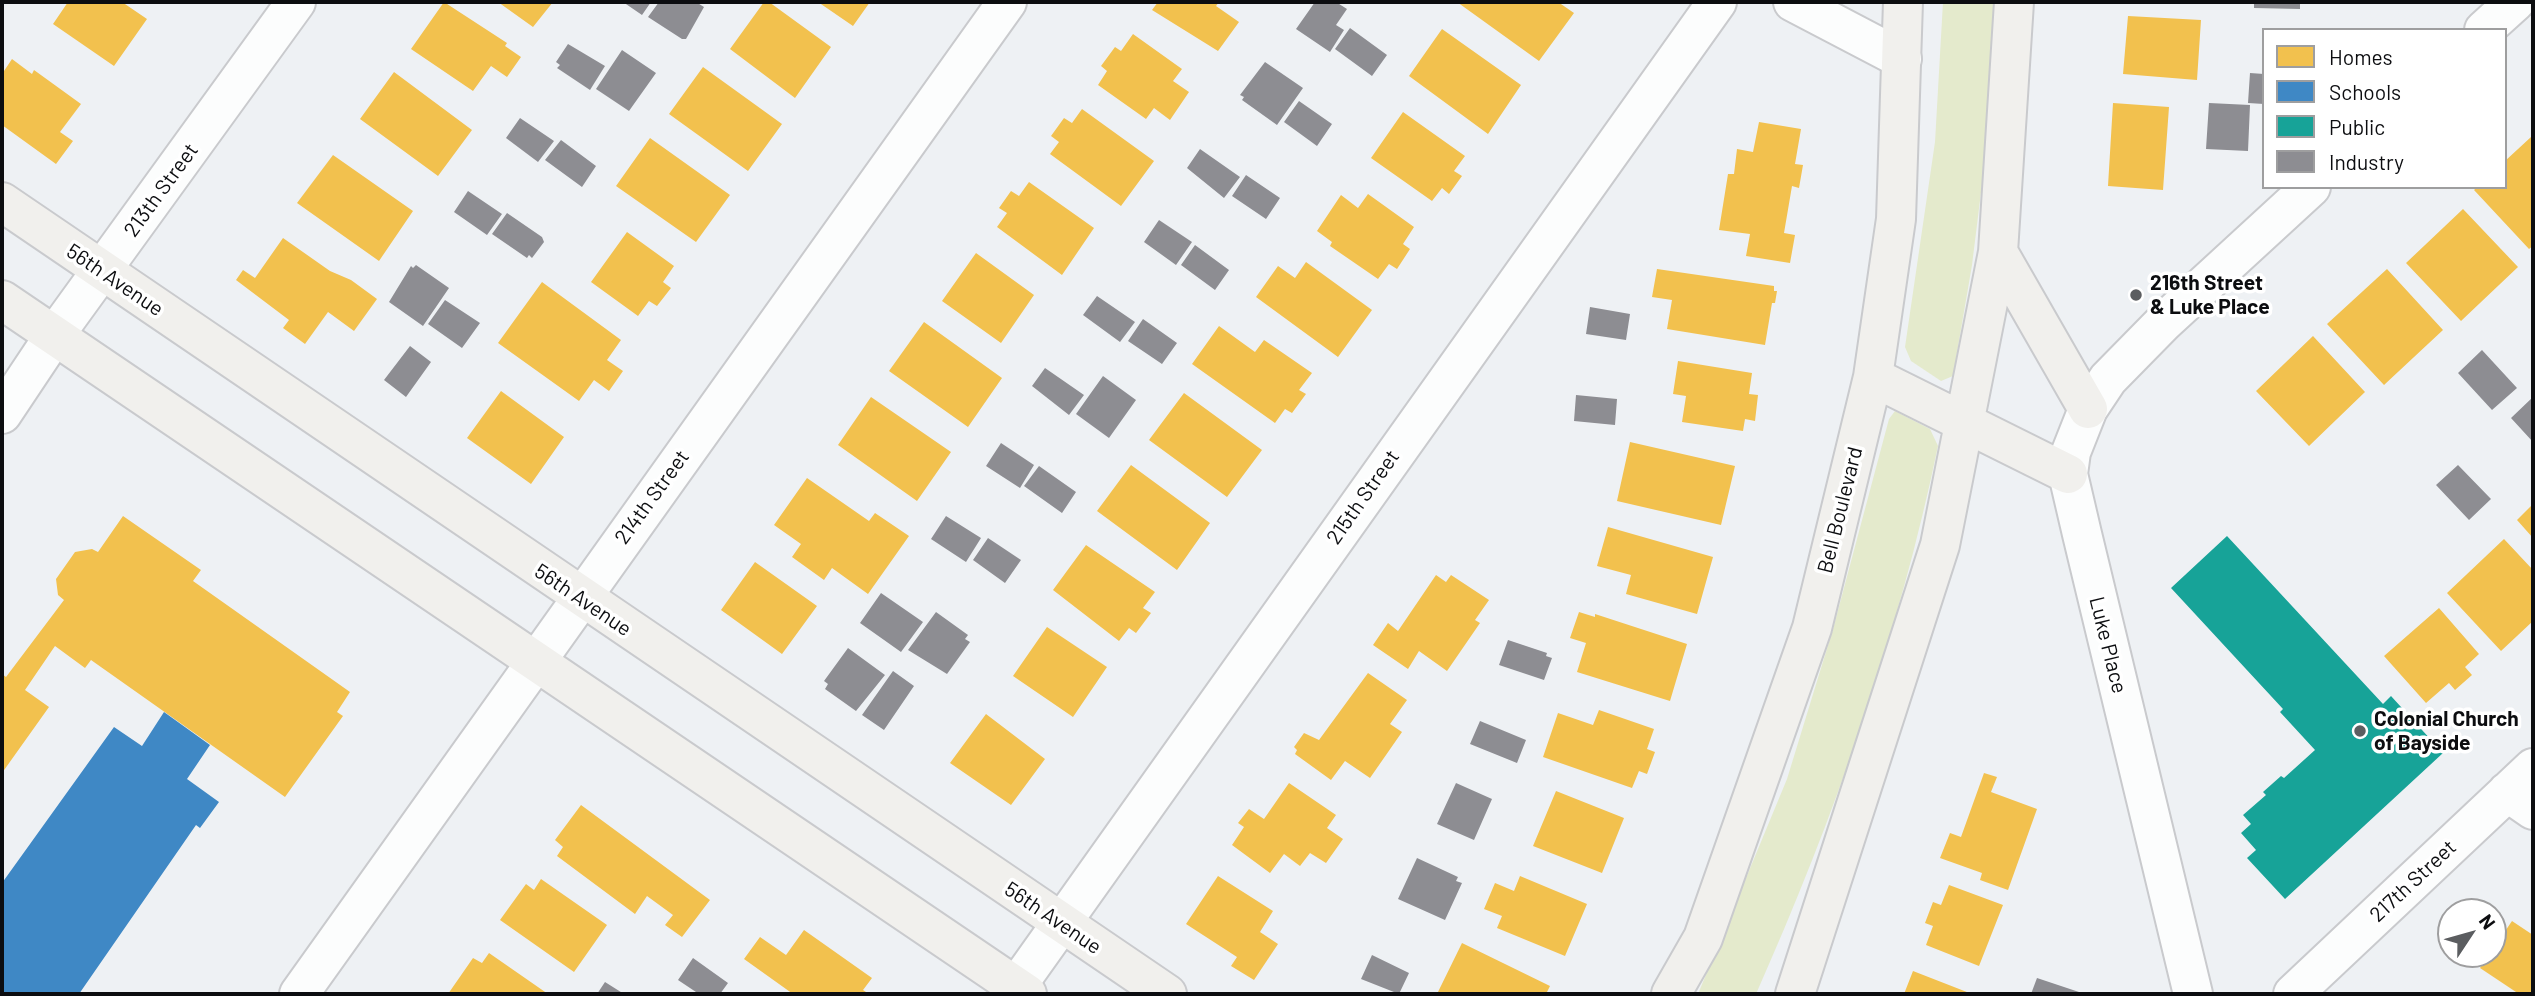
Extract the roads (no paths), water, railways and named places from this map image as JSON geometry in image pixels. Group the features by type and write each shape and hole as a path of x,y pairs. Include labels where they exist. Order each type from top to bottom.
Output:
{"street":[{"name":"213th Street","path":"2,414 54,336 296,2"},
{"name":"214th Street","path":"299,994 1007,2"},
{"name":"215th Street","path":"1018,992 1062,923 1717,2"},
{"path":"1793,2 1902,59"},
{"name":"Bell Boulevard","path":"1671,994 1703,938 1812,628 1873,377 1896,219 1903,2"},
{"path":"1795,994 1940,545 1998,252 2014,2"},
{"path":"2486,28 2515,2"},
{"name":"Luke Place","path":"2193,994 2068,474 2071,452 2088,409 2108,379 2164,322 2309,189"},
{"name":"56th Avenue","path":"2,202 580,598 1167,994"},
{"path":"1998,252 2088,409"},
{"path":"2,300 536,659 1018,992"},
{"path":"1873,377 2068,474"},
{"name":"217th Street","path":"2293,994 2525,790"}],"place":[{"name":"216th Street & Luke Place","path":"2136,295"},
{"name":"Colonial Church of Bayside","path":"2360,731"}]}
